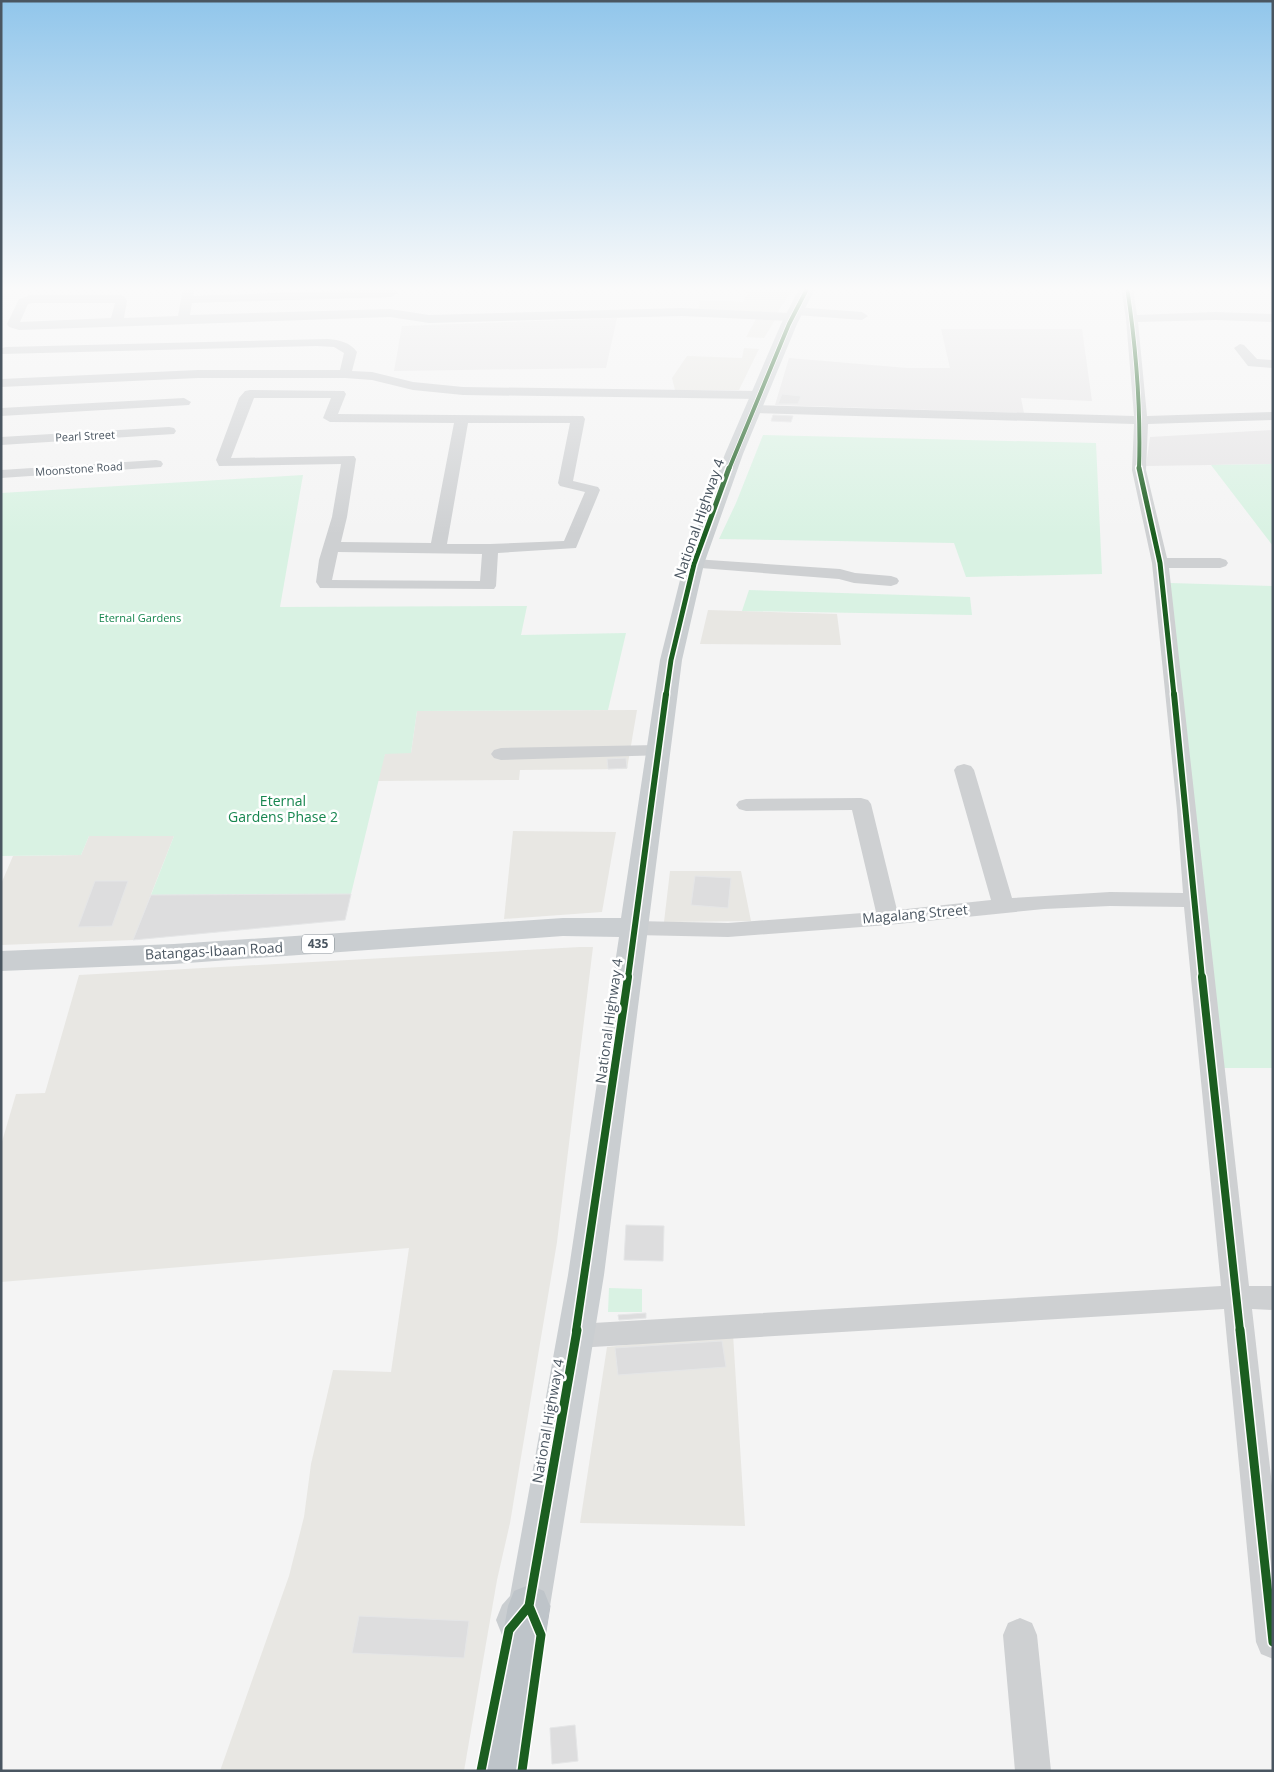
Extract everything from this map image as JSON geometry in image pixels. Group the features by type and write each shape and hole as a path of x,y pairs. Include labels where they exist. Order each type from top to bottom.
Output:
{"highway":[{"path":"501,1771 535,1620"}],"main road":[{"name":"National Highway 4","path":"522,1771 535,1620 635,928 640,877 671,660 694,564 769,370"},
{"name":"Batangas-Ibaan Road","path":"1,961 174,954 563,927 635,928"},
{"path":"481,1771 508,1630 535,1620"}],"street":[{"path":"345,374 346,370"},
{"path":"1137,370 1142,420 1139,470 1160,564 1273,1642"},
{"path":"1,383 198,374 345,374 372,376 462,395 755,402 1142,420 1273,416"},
{"path":"169,431 198,374"},
{"path":"333,547 490,549 570,545 593,490 565,483 578,419 330,418 339,394 250,394 246,398 223,460 224,463 349,459 341,512 333,547 324,567 324,582 326,585 488,586 490,549"},
{"path":"458,419 449,411 451,404 462,395"},
{"path":"1,412 184,402"},
{"path":"438,549 458,419"},
{"name":"Pearl Street","path":"1,440 169,431"},
{"name":"Moonstone Road","path":"1,474 154,471 169,431"},
{"path":"1160,564 1220,562"},
{"path":"694,564 840,574 854,578 891,581"},
{"path":"501,754 658,751"},
{"path":"964,770 1003,906"},
{"path":"746,805 862,804 888,918"},
{"name":"Magalang Street","path":"635,928 728,930 1110,898 1194,900"},
{"path":"576,1336 1236,1297 1273,1298"},
{"path":"1020,1635 1033,1771"}],"shaded area":[{"path":"394,370 486,370 394,371"},
{"path":"678,370 749,370 739,390 675,390 672,378"},
{"path":"786,370 1088,370 1092,401 1021,398 1024,413 775,405"},
{"path":"1273,430 1273,464 1146,466 1150,437"},
{"path":"708,610 837,614 841,645 700,644"},
{"path":"637,710 627,769 520,770 519,780 377,781 385,753 411,753 417,711"},
{"path":"513,831 616,832 602,912 504,919"},
{"path":"89,836 174,836 133,940 1,945 1,884 13,856 81,855"},
{"path":"670,871 741,871 751,921 664,922"},
{"path":"593,947 557,1242 510,1523 497,1580 464,1771 220,1771 289,1576 304,1517 311,1464 333,1370 391,1372 409,1248 1,1282 1,1145 16,1094 45,1093 79,975"},
{"path":"733,1334 745,1526 580,1523 607,1347"}],"green space":[{"path":"763,435 1096,443 1102,574 966,577 954,543 719,539 736,503"},
{"path":"1273,464 1273,546 1211,465"},
{"name":"Eternal Gardens","path":"303,475 280,607 527,606 521,635 626,633 608,710 417,711 411,753 385,754 351,894 151,895 174,836 89,836 81,855 1,856 1,493"},
{"path":"1170,583 1273,586 1273,1068 1221,1068"},
{"path":"749,590 970,597 972,615 742,611"},
{"path":"609,1288 642,1289 642,1312 608,1312"}],"building":[{"path":"782,394 801,396 798,404 778,404"},
{"path":"773,415 793,416 791,422 771,421"},
{"path":"626,758 627,768 608,769 607,759"},
{"path":"695,876 731,878 728,908 691,905"},
{"path":"95,881 128,881 112,926 78,927"},
{"path":"351,894 345,920 133,940 151,895"},
{"path":"626,1225 664,1226 663,1261 624,1260"},
{"path":"646,1313 646,1318 619,1320 618,1315"},
{"path":"722,1341 726,1367 618,1375 615,1348"},
{"path":"359,1616 469,1621 464,1658 352,1653"},
{"path":"575,1725 578,1761 552,1764 550,1728"}],"cycle path":[{"path":"481,1771 509,1630 529,1606 586,1275 671,660 694,564 734,454 770,370"},
{"path":"1137,370 1141,420 1139,470 1160,563 1273,1642"},
{"path":"522,1771 541,1635 529,1606"}],"park label":[{"name":"Eternal Gardens Phase 2","path":"283,810"}]}
